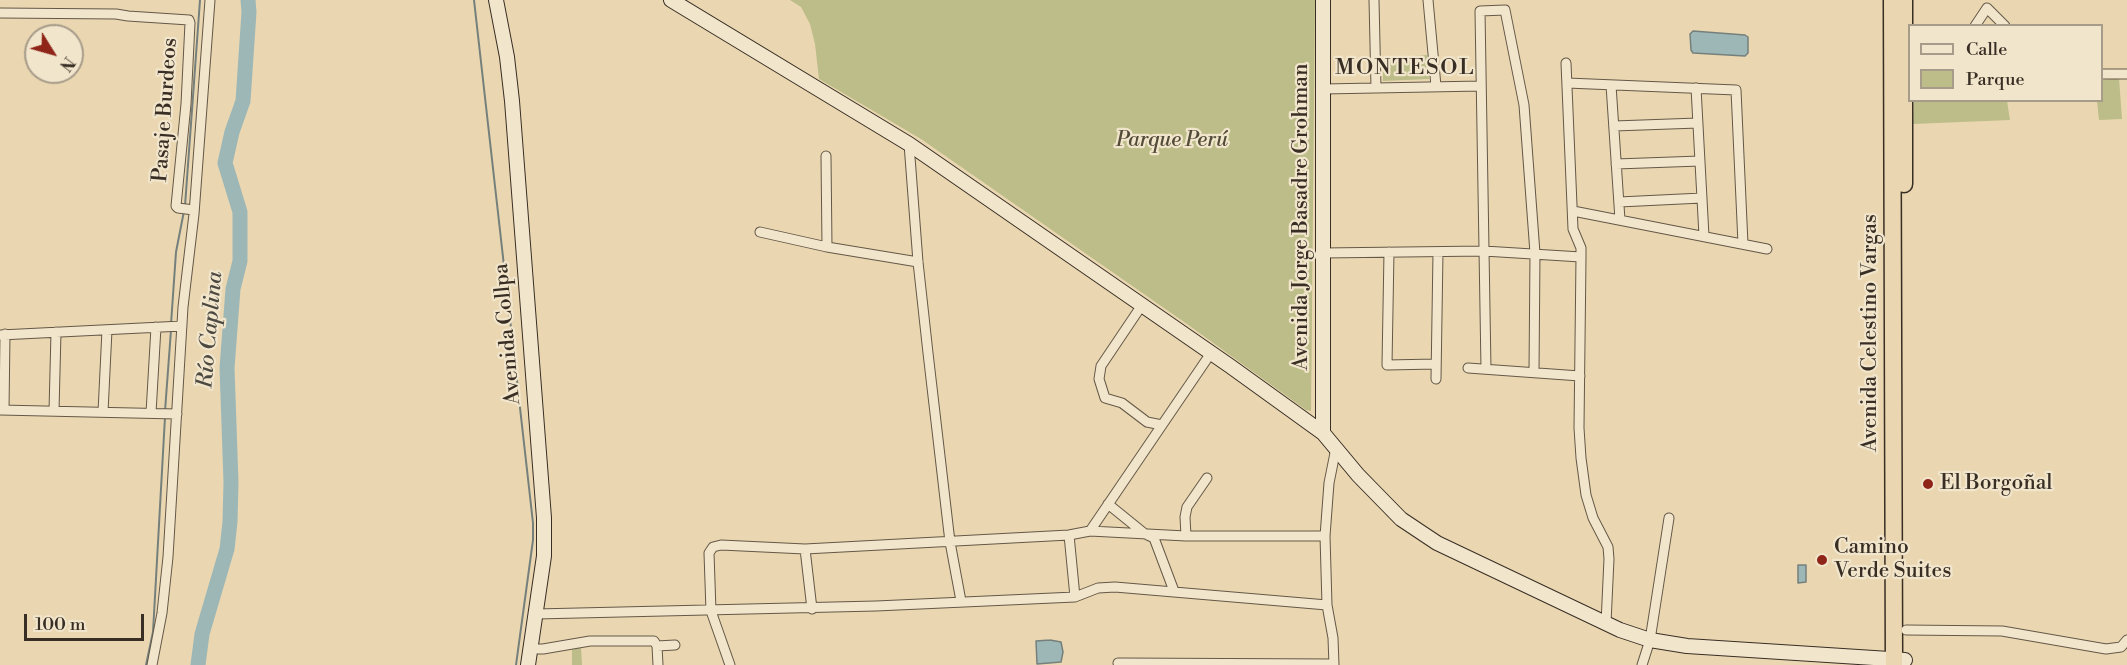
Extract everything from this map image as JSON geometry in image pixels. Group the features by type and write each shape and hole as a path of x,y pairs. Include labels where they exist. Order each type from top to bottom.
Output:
{"highway":[{"name":"Avenida Celestino Vargas","path":"1892,0 1898,81 1900,663"},
{"name":"Avenida Celestino Vargas","path":"1898,81 1907,55 1904,0"},
{"name":"Avenida Celestino Vargas","path":"1900,608 1905,630 1900,663"}],"main road":[{"name":"Avenida Collpa","path":"496,0 507,57 512,101 544,518 544,556 528,665"},
{"path":"670,0 909,144 1211,353 1323,433 1358,475 1401,519 1437,543 1606,623 1650,640 1681,645 1900,663"},
{"name":"Avenida Jorge Basadre Grohman","path":"1323,0 1323,433"}],"street":[{"path":"152,665 162,614 168,557 169,414 175,326 210,0"},
{"path":"1374,0 1376,88"},
{"path":"1428,0 1436,86"},
{"path":"1976,24 1985,4 2003,24"},
{"path":"1486,369 1480,11 1505,10 1524,105 1535,253 1534,372"},
{"name":"Pasaje Burdeos","path":"0,13 116,14 189,20 186,104 176,206 188,209"},
{"path":"1566,63 1574,228 1581,249 1579,428 1586,495 1593,518 1608,547 1606,623"},
{"path":"2103,74 2127,74"},
{"path":"1567,83 1736,90 1743,244"},
{"path":"1611,85 1620,220"},
{"path":"1323,89 1481,86"},
{"path":"1696,88 1704,236"},
{"path":"1614,126 1698,123"},
{"path":"909,144 918,262 950,542 961,601"},
{"path":"826,156 827,247"},
{"path":"1616,164 1700,161"},
{"path":"1618,202 1702,198"},
{"path":"1573,211 1767,249"},
{"path":"760,231 827,247 918,262"},
{"path":"1323,253 1484,251 1581,257"},
{"path":"1389,252 1387,365 1436,364"},
{"path":"1436,379 1438,252"},
{"path":"1142,305 1101,366 1099,379 1105,398 1122,403 1147,422 1162,424"},
{"path":"169,414 2,410 2,335 175,326"},
{"path":"151,413 156,327"},
{"path":"103,412 106,330"},
{"path":"54,411 56,332"},
{"path":"1090,531 1211,353"},
{"path":"1468,368 1580,375"},
{"path":"1118,663 1334,665 1333,638 1327,605 1325,536 1329,483 1336,448"},
{"path":"1186,536 1187,507 1207,478"},
{"path":"1108,504 1145,534 1154,538 1174,591"},
{"path":"1642,665 1650,640 1669,518"},
{"path":"730,665 711,611 709,553 713,547 721,545 805,549 1069,535 1090,531 1186,536 1325,536"},
{"path":"1069,535 1075,597"},
{"path":"805,549 812,609"},
{"path":"536,614 812,609 1075,597 1098,588 1174,591 1327,605"},
{"path":"1905,630 2002,631 2106,649 2121,647 2127,640"},
{"path":"530,649 590,641 654,641 657,646 658,665"},
{"path":"657,646 675,645"}],"green space":[{"name":"Parque Perú","path":"790,0 1315,0 1311,411 1306,410 1187,324 921,139 819,79 810,24 801,7"},
{"path":"1427,55 1429,79 1383,81 1383,58"},
{"path":"2119,78 2122,119 2099,120 2097,102 2103,102 2103,80"},
{"path":"1914,102 2007,102 2010,120 1913,124"},
{"path":"572,647 581,647 582,665 572,665"}],"water":[{"path":"1693,31 1745,35 1748,37 1748,53 1745,56 1693,53 1690,34"},
{"path":"1798,565 1806,565 1806,582 1798,583"},
{"path":"1036,641 1061,642 1063,652 1061,662 1037,664"}],"waterway":[{"path":"185,206 200,0"},
{"name":"Río Caplina","path":"198,665 202,634 227,549 230,522 227,368 233,289 240,261 240,212 225,163 232,132 243,101 248,0"},
{"path":"474,0 533,523 533,540 516,665"},
{"path":"171,324 176,252 184,211"},
{"path":"165,411 171,330"},
{"path":"146,665 153,632 165,417"}],"place":[{"name":"El Borgoñal","path":"1928,484"},
{"name":"Camino Verde Suites","path":"1822,560"}],"district":[{"name":"MONTESOL","path":"1405,69"}]}
